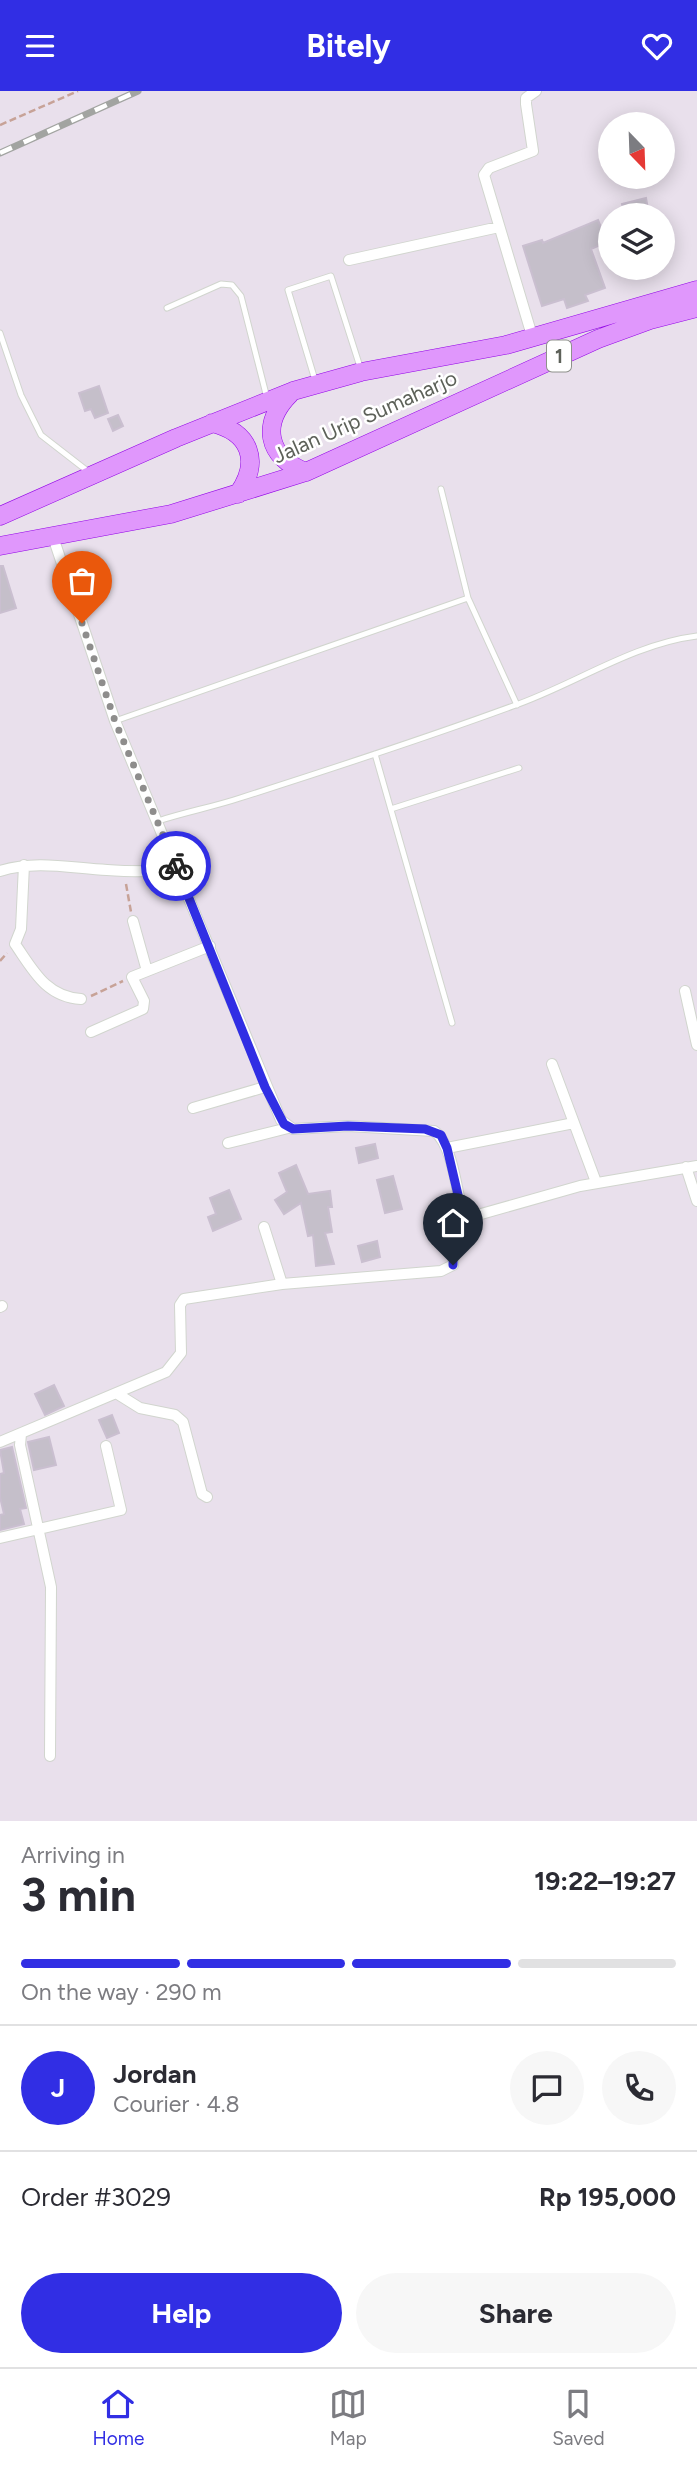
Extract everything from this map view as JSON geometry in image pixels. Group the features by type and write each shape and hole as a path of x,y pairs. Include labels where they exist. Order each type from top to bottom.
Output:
{"highway":[{"name":"Jalan Urip Sumaharjo","path":"0,516 212,423 316,383 362,372 451,358 533,339 697,290"},
{"name":"Jalan Urip Sumaharjo","path":"0,546 171,514 306,472 598,339 650,320 697,308"},
{"path":"293,391 273,416 273,445 292,467 306,472"},
{"path":"212,423 228,426 240,436 248,449 251,465 247,481 239,493"}],"street":[{"path":"533,339 484,175 489,168 534,151 525,95 536,91"},
{"path":"349,260 499,227"},
{"path":"53,537 115,721 210,946 265,1087 288,1128"},
{"path":"0,871 24,865 178,871"},
{"path":"24,865 21,929 15,944 48,988 68,998 81,999"},
{"path":"133,921 147,971"},
{"path":"91,1032 143,1009 144,1001 132,977 210,946"},
{"path":"685,992 697,1045"},
{"path":"552,1064 596,1182"},
{"path":"193,1108 265,1087"},
{"path":"447,1148 574,1123"},
{"path":"228,1143 288,1128 425,1129 441,1135 447,1148 462,1212 467,1218"},
{"path":"0,1442 166,1372 182,1348 180,1305 184,1299 282,1284 365,1279 451,1267 455,1260 454,1228 467,1218 596,1182 692,1167 697,1201"},
{"path":"264,1227 282,1284"},
{"path":"116,1394 139,1408 174,1415 183,1422 202,1494 207,1497"},
{"path":"21,1434 20,1445 51,1587 50,1756"},
{"path":"0,1538 121,1510 106,1446"}],"lane":[{"path":"316,383 288,290 331,276 362,372"},
{"path":"167,308 221,284 232,285 241,296 268,400"},
{"path":"0,334 21,395 41,435 50,445 93,475"},
{"path":"441,489 468,598 517,705"},
{"path":"115,721 468,598"},
{"path":"158,821 237,799 375,754 517,705 641,651 678,638 697,636"},
{"path":"375,754 452,1023"},
{"path":"391,809 519,768"}],"path":[{"path":"0,125 78,91"},
{"path":"124,870 133,921"},
{"path":"81,999 132,977"}],"building":[{"path":"646,198 647,203 626,203"},
{"path":"598,220 598,246 591,249 598,268 598,280 602,280 605,288 585,295 588,301 567,308 564,299 542,306 523,246 542,240 543,243"},
{"path":"99,386 108,413 95,418 91,409 85,411 79,393"},
{"path":"118,415 123,426 113,431 108,419"},
{"path":"0,566 3,566 16,608 0,613"},
{"path":"375,1144 378,1158 359,1163 356,1148"},
{"path":"296,1165 308,1194 330,1191 332,1207 328,1207 332,1232 325,1233 334,1264 316,1266 313,1235 308,1236 301,1203 284,1214 275,1200 287,1192 279,1173"},
{"path":"393,1176 402,1209 385,1213 377,1180"},
{"path":"229,1190 241,1219 213,1231 208,1217 216,1214 210,1198"},
{"path":"377,1241 380,1257 362,1262 358,1246"},
{"path":"54,1385 64,1406 45,1415 35,1394"},
{"path":"112,1415 119,1433 107,1438 99,1420"},
{"path":"49,1437 56,1465 34,1470 28,1442"},
{"path":"12,1447 26,1508 20,1509 24,1524 0,1530 0,1515 4,1514 0,1497 0,1474 4,1473 0,1450"}],"railway":[{"path":"0,153 138,91"}],"way so far":[{"path":"82,623 115,721 176,866"}],"route":[{"path":"176,866 265,1087 284,1124 293,1129 348,1126 425,1129 441,1135 447,1148 462,1212 467,1218 454,1228 453,1265"}]}
